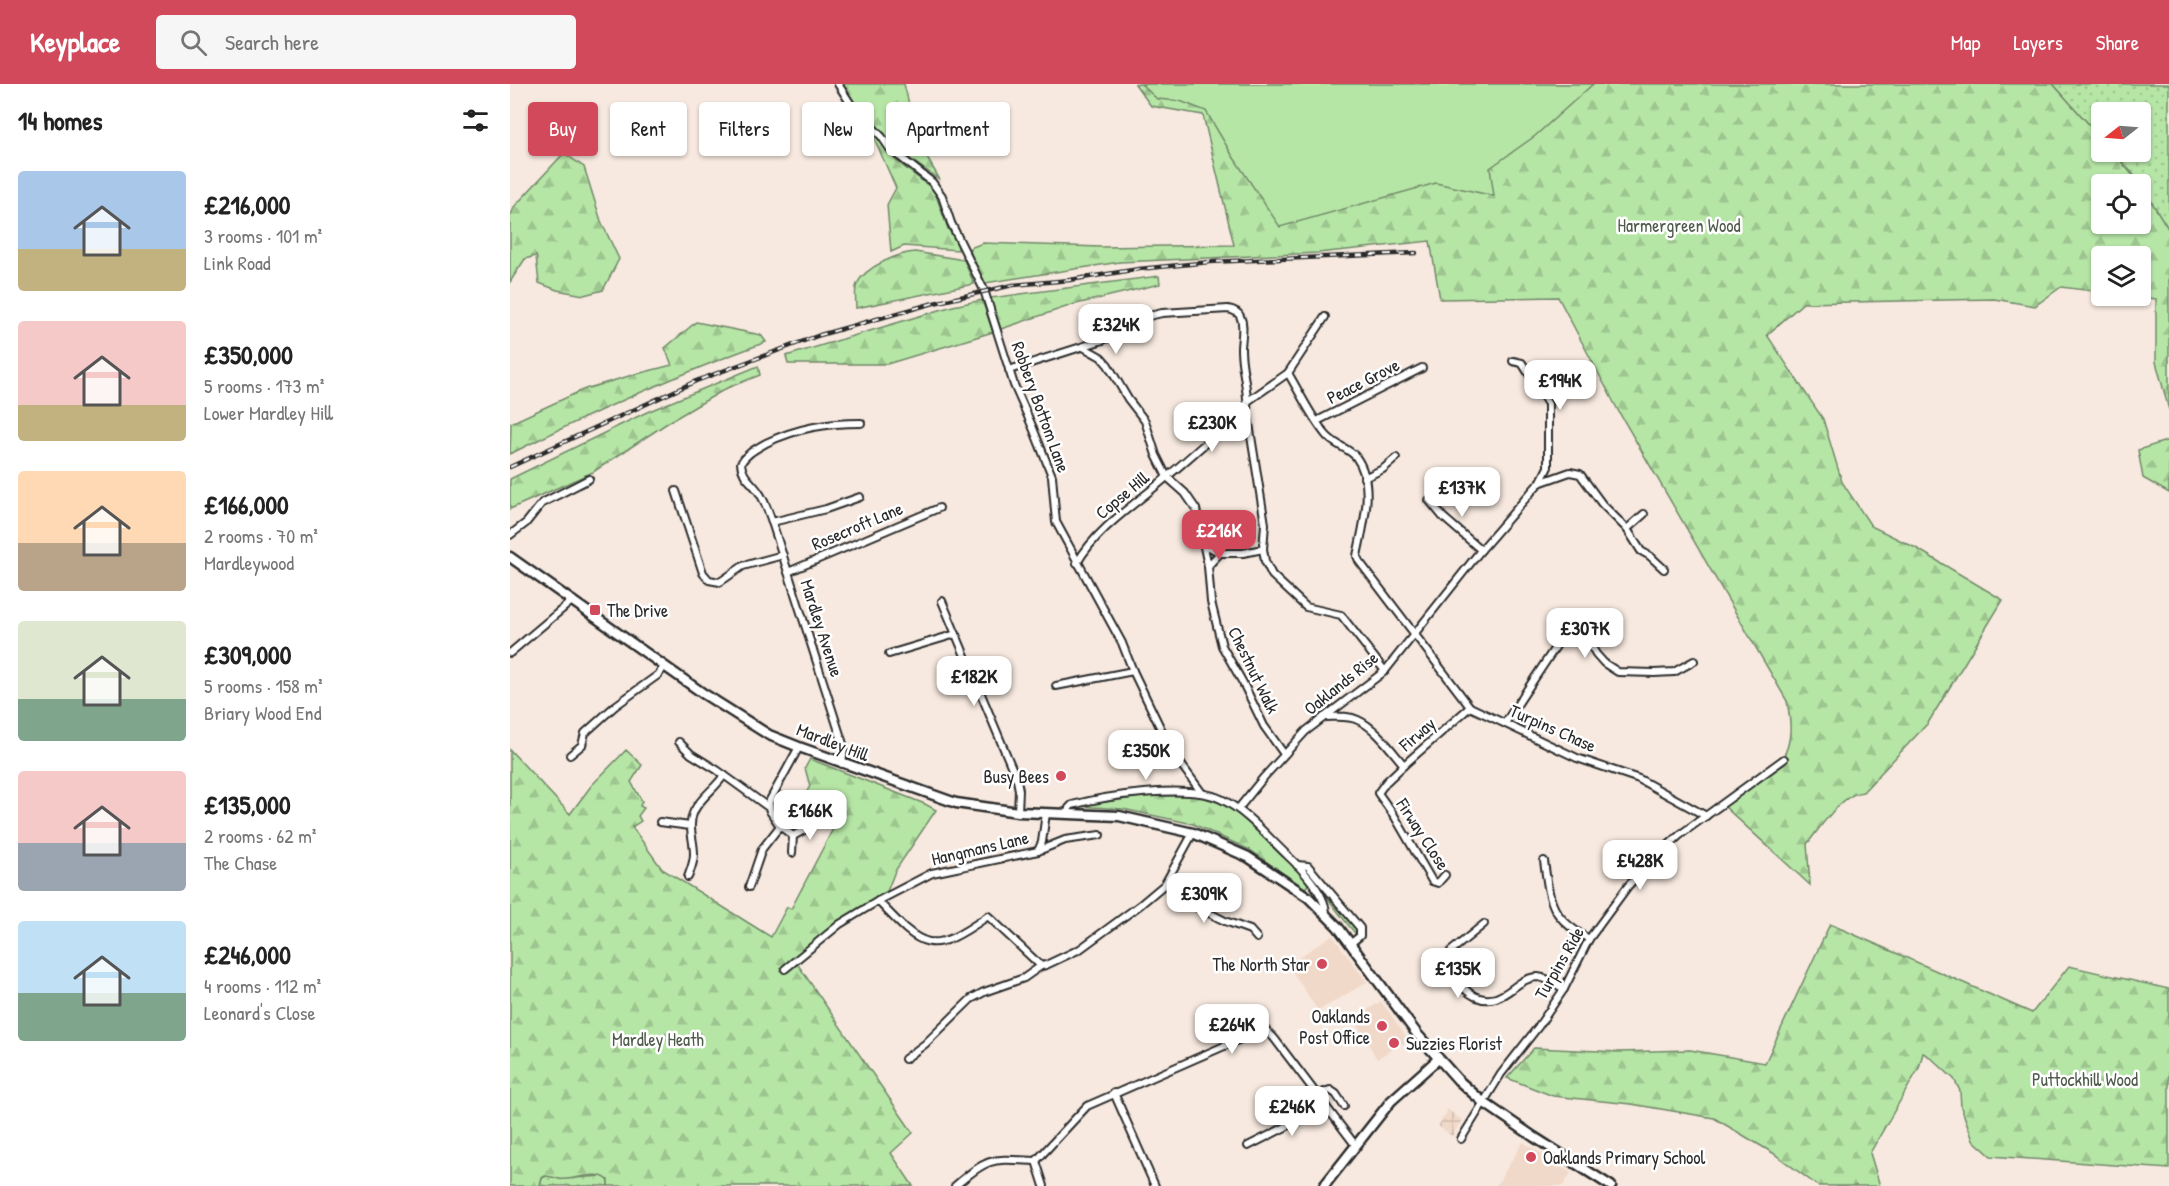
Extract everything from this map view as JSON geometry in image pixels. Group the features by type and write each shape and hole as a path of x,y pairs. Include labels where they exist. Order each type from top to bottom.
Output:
{"main road":[{"name":"Mardley Hill","path":"510,557 664,667 769,735 843,764 956,803 1018,812 1119,816 1193,833 1248,857 1308,897 1326,914 1352,943 1417,1034 1458,1080 1484,1102 1611,1186"},
{"path":"1324,1186 1391,1101 1438,1059"}],"street":[{"name":"Robbery Bottom Lane","path":"838,84 852,106 882,137 890,149 932,182 942,196 951,223 984,290 1009,370 1052,476 1056,522 1122,643 1172,752 1202,793"},
{"path":"1009,370 1083,347 1119,333 1149,316 1162,313 1228,309 1240,315 1243,330 1241,351 1248,401 1247,411 1265,524 1263,549 1265,561 1272,576 1306,607 1341,615 1385,671"},
{"path":"1248,401 1288,373 1324,317"},
{"name":"Chestnut Walk","path":"1083,347 1104,360 1128,399 1145,421 1156,455 1167,477 1191,500 1196,509 1208,566 1211,602 1222,646 1264,726 1284,754"},
{"path":"1513,361 1522,363 1548,404 1548,467 1539,483"},
{"name":"Peace Grove","path":"1317,421 1422,368"},
{"path":"1288,373 1330,439 1356,457 1365,478 1383,469 1396,458"},
{"name":"Copse Hill","path":"1077,563 1087,546 1112,521 1167,477 1235,417 1247,411"},
{"name":"Mardley Avenue","path":"843,764 844,747 765,501 758,490 745,478 741,463 744,457 768,442 808,427 837,423 861,423"},
{"name":"Oaklands Rise","path":"1239,809 1306,730 1385,671 1481,549 1539,483 1570,472 1580,474 1602,504 1627,529 1641,550 1664,569"},
{"name":"Turpins Chase","path":"1365,478 1365,514 1357,556 1470,707 1576,758 1639,779 1706,816"},
{"path":"510,535 526,524 542,503 589,479"},
{"path":"676,491 703,573 709,580 720,582 743,566 783,555"},
{"path":"772,522 798,514 815,512 860,497"},
{"path":"1429,500 1443,517 1481,549"},
{"name":"Rosecroft Lane","path":"788,572 939,508"},
{"path":"1627,529 1644,514"},
{"path":"1204,544 1220,553 1243,553 1263,549"},
{"path":"1208,566 1220,553"},
{"path":"510,653 573,600"},
{"path":"942,601 1017,780 1018,812"},
{"path":"1505,723 1570,625 1575,624 1581,629 1596,654 1604,663 1618,672 1654,674 1674,672 1694,661"},
{"path":"889,654 956,634"},
{"path":"570,755 582,745 585,734 615,706 658,675 664,667"},
{"path":"1056,686 1133,671"},
{"name":"Firway","path":"1323,717 1358,720 1377,735 1404,765 1470,707"},
{"path":"678,742 691,754 768,807 780,826 793,836"},
{"path":"768,807 799,747"},
{"name":"Turpins Ride","path":"1461,1139 1501,1074 1564,989 1589,939 1628,886 1653,859 1706,816 1784,759"},
{"name":"Firway Close","path":"1404,765 1378,793 1395,817 1432,881 1438,883 1445,875"},
{"path":"688,877 694,857 690,826 698,805 724,775"},
{"path":"1068,813 1070,806 1079,803 1151,793 1202,793 1221,799 1239,809 1297,865 1325,903 1326,914"},
{"path":"1038,851 1042,842 1046,813"},
{"path":"660,822 690,826"},
{"path":"793,836 804,830 805,824"},
{"path":"749,887 762,849 780,826"},
{"path":"905,1059 925,1044 971,999 1024,978 1041,966 1080,949 1140,905 1165,884 1193,833"},
{"name":"Hangmans Lane","path":"785,969 840,924 932,873 1038,851 1065,840 1100,835"},
{"path":"792,853 793,836"},
{"path":"1544,861 1553,909 1569,927 1589,939"},
{"path":"1297,865 1308,866 1360,928 1360,936 1352,943"},
{"path":"1165,884 1194,905 1224,921 1250,930 1257,938"},
{"path":"1308,897 1314,888"},
{"path":"878,901 899,923 922,941 934,943 946,941 964,933 988,916 1041,966"},
{"path":"1485,924 1451,951 1448,957 1454,977 1465,990 1474,996 1486,999 1497,998 1520,983 1537,977 1546,978 1564,989"},
{"path":"1036,1161 1087,1106 1261,1030 1267,1031 1274,1038 1356,1146"},
{"path":"1317,1095 1330,1090 1344,1106"},
{"path":"1114,1094 1155,1186"},
{"path":"1248,1146 1325,1107"},
{"path":"955,1186 992,1160 1036,1161"},
{"path":"1036,1161 1044,1186"}],"shaded area":[{"path":"1332,935 1367,982 1318,1011 1288,965"},
{"path":"1381,1001 1411,1043 1400,1044 1377,1059 1354,1019"},
{"path":"1448,1110 1462,1120 1452,1136 1438,1126"},
{"name":"Oaklands Primary School","path":"1523,1142 1571,1173 1563,1186 1496,1186"}],"green space":[{"path":"842,84 904,84 908,102 886,102 886,137 874,124 874,102 852,102"},
{"name":"Harmergreen Wood","path":"1135,84 2053,84 2091,127 2091,162 2121,162 2132,174 2091,174 2091,234 2151,234 2151,201 2169,230 2169,410 2156,362 2156,299 2151,298 2151,246 2091,246 2091,291 2061,287 2035,306 1994,299 1803,303 1767,335 1823,419 1842,482 1871,526 1916,548 2003,600 1928,723 1863,792 1847,798 1839,805 1807,844 1810,885 1724,806 1785,764 1782,759 1788,745 1790,731 1787,701 1620,414 1558,297 1440,299 1430,241 1318,253 1120,262 985,283 970,248 983,243 1101,247 1234,245 1203,115 1151,106"},
{"path":"1141,84 1593,84 1535,136 1490,168 1494,196 1436,183 1280,227 1206,111 1180,101 1157,99"},
{"path":"2053,84 2169,84 2169,230 2151,202 2151,174 2133,174 2122,162 2151,162 2151,102 2091,102 2091,127"},
{"path":"874,134 886,149 886,156 892,156 934,190 948,229 958,244 958,250 904,246 891,252 887,205 896,188"},
{"path":"561,156 568,156 584,167 601,221 619,259 603,290 584,295 557,290 539,283 536,256 525,259 510,282 510,217 515,206"},
{"path":"906,156 926,156 940,180"},
{"path":"915,252 964,260 974,284 856,308 856,287 867,272 891,258"},
{"path":"1159,276 1160,284 1072,305 1001,329 990,298"},
{"path":"982,300 993,332 887,364 788,364 786,356 953,306"},
{"path":"696,322 761,335 766,342 636,394 510,454 511,423 585,389 672,365 665,348"},
{"path":"758,366 760,375 727,388 669,422 593,472 510,509 510,479 647,412"},
{"path":"2169,440 2169,493 2143,478 2138,450"},
{"name":"Mardley Heath","path":"510,750 570,814 591,786 626,750 642,765 631,782 642,801 640,806 644,808 638,816 641,821 632,827 662,869 771,937 787,907 791,909 835,825 818,812 819,806 805,795 810,786 805,768 810,759 936,810 895,871 886,894 823,934 794,959 913,1133 891,1153 913,1186 608,1186 608,1180 598,1175 591,1175 566,1179 545,1176 540,1186 510,1186"},
{"path":"1197,795 1221,802 1257,829 1302,874 1309,883 1305,889 1250,850 1193,824 1123,809 1077,806 1148,796"},
{"path":"1309,872 1357,929 1357,932 1355,933 1343,918"},
{"name":"Puttockhill Wood","path":"1830,924 2032,1013 2069,966 2169,989 2169,1169 1991,1156 1973,1140 1961,1107 1960,1091 1954,1079 1923,1053 1919,1068 1870,1153 1880,1186 1818,1186 1773,1153 1714,1118 1631,1104 1553,1096 1507,1078 1534,1048 1619,1052 1690,1050 1765,1063"},
{"path":"549,1175 560,1179 603,1176 608,1180 608,1186 540,1186 542,1178"}],"railway":[{"path":"510,467 696,381 820,335 934,303 1013,285 1070,280 1139,269 1210,262 1416,253"}],"place":[{"name":"The Drive","path":"595,610"},
{"name":"Busy Bees","path":"1061,776"},
{"name":"The North Star","path":"1322,964"},
{"name":"Oaklands Post Office","path":"1382,1026"},
{"name":"Suzzies Florist","path":"1394,1043"},
{"name":"Oaklands Primary School","path":"1531,1157"}]}
